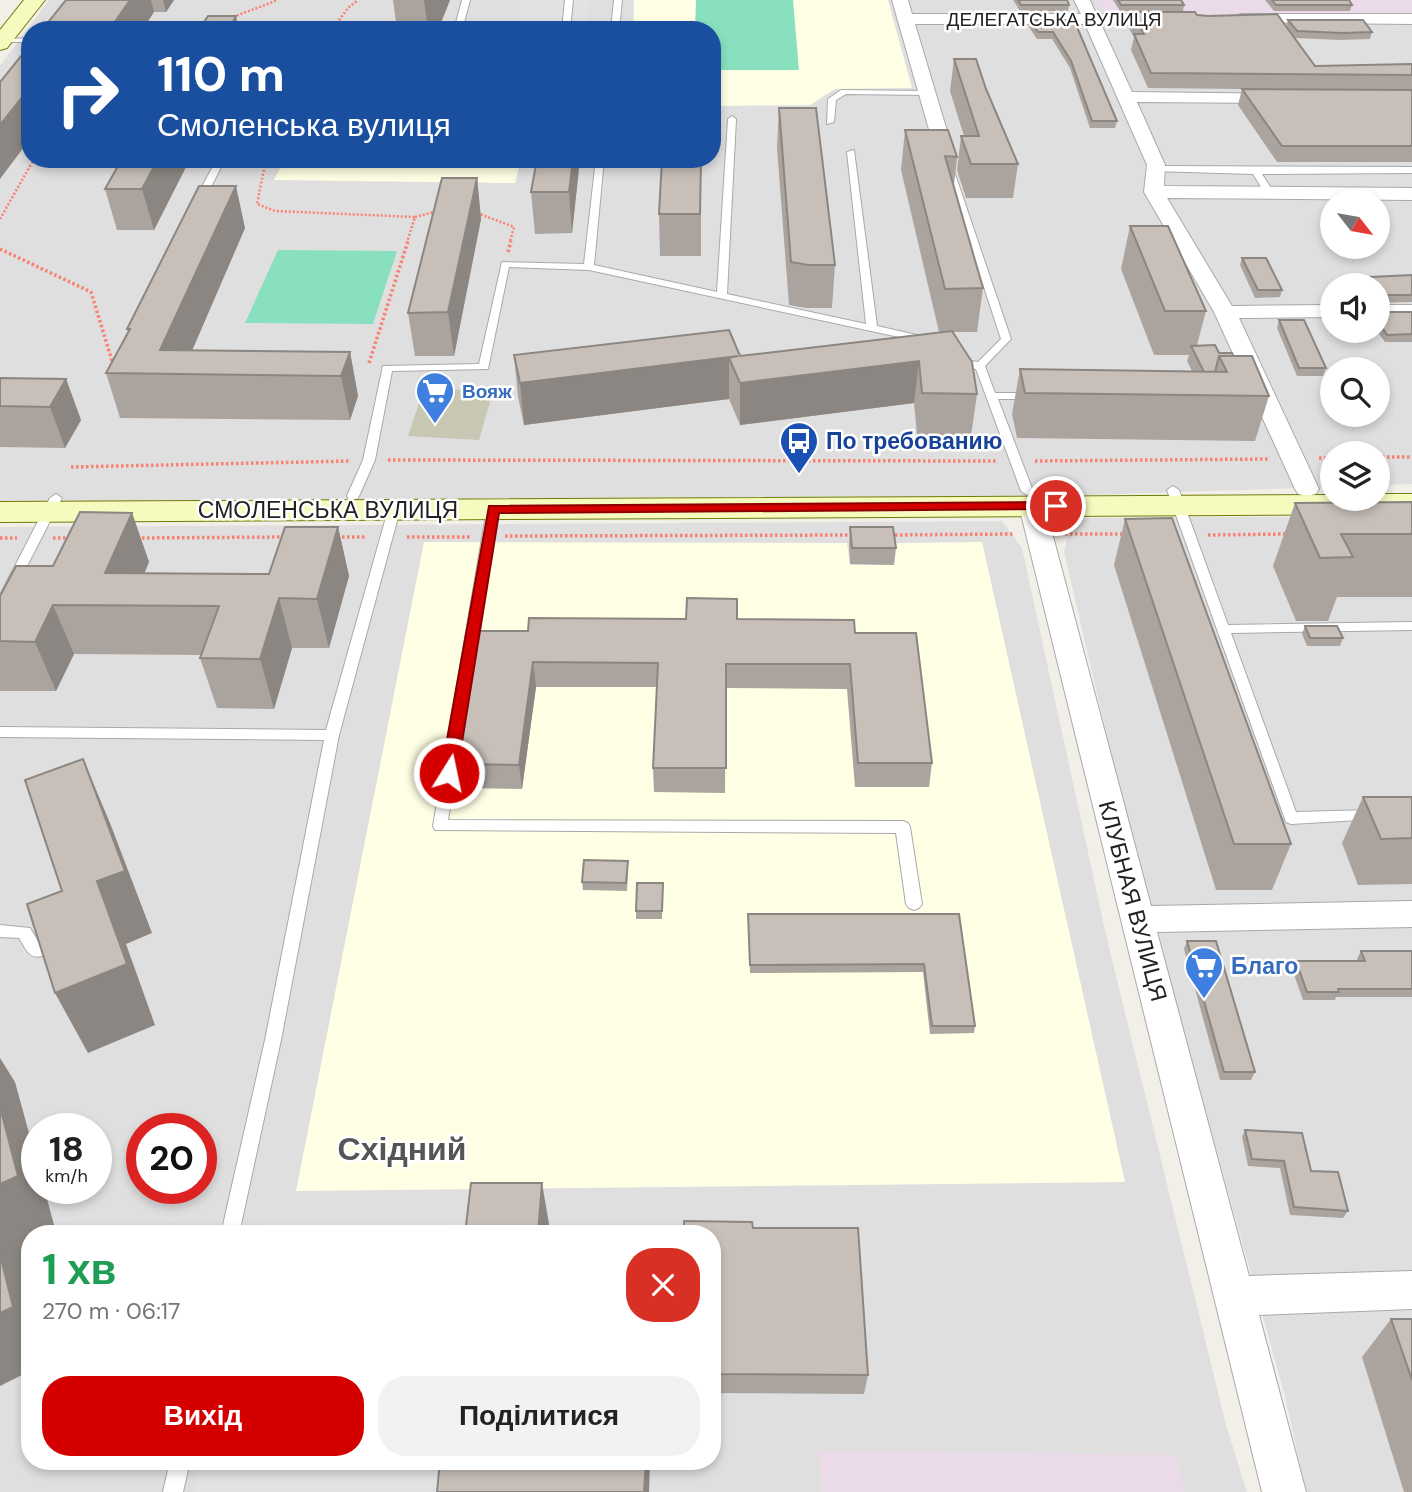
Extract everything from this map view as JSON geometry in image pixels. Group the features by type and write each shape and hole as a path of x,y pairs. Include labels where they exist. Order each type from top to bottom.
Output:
{"street":[{"path":"0,12 10,0"},
{"path":"1,42 35,0"},
{"path":"900,0 947,161"},
{"path":"1086,9 1127,97 1156,169 1154,192 1225,312 1257,395 1294,458 1319,489"},
{"name":"ДЕЛЕГАТСЬКА ВУЛИЦЯ","path":"905,19 1086,9 1184,19"},
{"path":"1224,19 1412,19"},
{"path":"1127,97 1304,98"},
{"path":"1154,192 1412,194"},
{"path":"1225,312 1320,311"},
{"path":"1390,311 1412,311"},
{"name":"СМОЛЕНСЬКА ВУЛИЦЯ","path":"1180,510 1319,489"},
{"path":"1390,489 1412,489"},
{"name":"СМОЛЕНСЬКА ВУЛИЦЯ","path":"0,497 47,516 353,496 1028,498 1180,510 1412,504"},
{"name":"СМОЛЕНСЬКА ВУЛИЦЯ","path":"0,512 47,516 491,523 1028,498"},
{"name":"КЛУБНАЯ ВУЛИЦЯ","path":"1028,498 1284,1492"},
{"path":"1138,919 1412,914"},
{"path":"1234,1296 1412,1290"}],"lane":[{"path":"461,21 467,0"},
{"path":"567,21 569,0"},
{"path":"616,21 618,0"},
{"path":"1,42 21,41"},
{"path":"831,122 832,99 844,92 927,93"},
{"path":"722,296 732,119"},
{"path":"851,152 872,328"},
{"path":"947,161 1006,339 979,366"},
{"path":"192,214 216,168"},
{"path":"589,267 599,168"},
{"path":"1156,169 1412,170"},
{"path":"1256,171 1269,193"},
{"path":"353,496 369,460 387,368 484,367 505,264 589,267 917,338 929,350 915,352"},
{"path":"938,359 979,366"},
{"path":"979,366 1028,498"},
{"path":"991,396 1046,396"},
{"path":"1180,510 1291,818 1385,815"},
{"path":"0,607 47,516"},
{"path":"232,1225 273,1040 332,735 391,523"},
{"path":"491,523 440,826 903,827 915,904"},
{"path":"1223,628 1412,626"},
{"path":"0,732 332,735"},
{"path":"0,931 24,932 36,951"},
{"path":"173,1492 178,1470"}],"path":[{"path":"232,18 278,0"},
{"path":"339,21 358,0"},
{"path":"1,217 29,168"},
{"path":"264,168 257,204 275,211 415,217 447,209"},
{"path":"469,211 514,228 505,264"},
{"path":"387,368 369,363 415,217"},
{"path":"0,249 91,292 116,371"},
{"path":"1390,457 1412,457"},
{"path":"887,535 1028,498 1294,458 1320,458"},
{"path":"71,467 369,460 1028,498 1137,534"},
{"path":"1180,510 1300,534"},
{"path":"0,538 47,516 76,538"},
{"path":"333,537 391,523 491,523 859,535"},
{"path":"130,538 293,537"}],"shaded area":[{"path":"49,0 1412,0 1412,484 1390,485 1390,441 1320,441 1320,487 1029,497 0,503 0,66 21,38 21,168 721,168 721,21 33,21"},
{"path":"521,0 590,0 588,21 518,21"},
{"path":"634,0 888,0 912,88 835,89 810,105 721,106 721,21 633,21"},
{"path":"1096,0 1412,0 1412,15 1103,15"},
{"path":"280,168 519,168 515,183 274,180"},
{"path":"424,388 493,391 479,440 408,436"},
{"path":"1412,516 1412,1492 1306,1492 1285,1396 1138,869 1064,552 1071,523 1090,518"},
{"path":"1002,521 1022,548 1106,935 1226,1425 1247,1492 0,1492 0,527"},
{"path":"424,542 847,543 850,565 894,565 894,543 982,542 1125,1182 296,1191"},
{"path":"481,1224 481,1225 250,1225"},
{"path":"819,1451 1176,1455 1185,1492 821,1492"},
{"path":"198,1470 449,1470 446,1492 193,1492"}],"green space":[{"path":"696,0 793,0 799,70 721,70 721,21 695,21"},
{"path":"278,250 397,251 373,324 245,323"}],"building":[{"path":"66,0 130,0 116,21 49,21"},
{"path":"1018,0 1067,0 1069,5 1021,5"},
{"path":"1118,0 1181,0 1184,5 1121,5"},
{"path":"1272,0 1349,0 1352,5 1276,5"},
{"path":"1131,12 1195,12 1197,15 1208,16 1277,14 1315,66 1412,64 1412,75 1151,73 1134,34 1144,34"},
{"path":"208,16 236,16 234,21 205,21"},
{"path":"1030,20 1074,20 1117,121 1092,121 1071,61 1053,32 1038,32"},
{"path":"1288,20 1363,20 1372,32 1297,31"},
{"path":"21,56 21,98 0,125 0,82"},
{"path":"954,59 976,59 1018,164 971,164 961,136 979,136"},
{"path":"1242,89 1412,90 1412,146 1282,146"},
{"path":"779,108 816,108 835,265 791,262"},
{"path":"905,130 948,130 957,157 945,156 983,288 945,289"},
{"path":"117,168 153,168 142,189 105,189"},
{"path":"535,168 572,168 569,192 531,192"},
{"path":"662,168 701,168 700,214 659,214"},
{"path":"442,178 477,178 448,312 408,313"},
{"path":"199,186 236,186 160,350 350,352 341,376 106,373"},
{"path":"1130,226 1168,226 1206,311 1165,311"},
{"path":"1242,258 1266,258 1282,290 1258,290"},
{"path":"1412,275 1412,295 1390,295 1390,276"},
{"path":"1390,312 1412,312 1412,334 1390,335"},
{"path":"1279,320 1304,320 1321,357 1320,368 1299,368"},
{"path":"729,330 740,356 952,331 972,362 977,394 922,393 919,361 740,383 729,358 738,356 520,383 514,355"},
{"path":"1215,345 1219,353 1232,353 1233,356 1219,356 1215,372 1204,372 1191,346"},
{"path":"1219,356 1252,356 1269,396 1025,393 1020,369 1227,372"},
{"path":"0,378 66,379 50,407 0,406"},
{"path":"1390,502 1412,502 1412,534 1341,534 1353,557 1320,558 1295,503 1320,503 1320,511 1390,511"},
{"path":"80,512 132,513 105,573 269,574 285,527 338,527 317,599 279,598 260,659 200,658 219,606 53,605 35,642 0,641 0,596 16,566 53,566"},
{"path":"1172,518 1291,844 1234,844 1125,519"},
{"path":"850,527 893,527 896,548 852,548"},
{"path":"687,598 737,599 737,619 854,620 855,633 916,633 932,763 858,763 850,664 726,664 726,768 653,768 658,663 533,662 519,765 452,764 474,631 528,631 529,618 686,619"},
{"path":"1305,626 1337,626 1343,638 1310,638"},
{"path":"83,759 125,871 97,881 127,964 55,993 27,904 62,891 25,780"},
{"path":"1363,797 1412,797 1412,838 1381,839"},
{"path":"584,860 628,861 626,883 582,882"},
{"path":"637,883 663,883 662,911 636,911"},
{"path":"748,914 959,914 975,1026 932,1026 924,964 750,965"},
{"path":"1187,941 1216,941 1255,1072 1224,1072"},
{"path":"1361,951 1412,951 1412,989 1338,989 1339,992 1307,992 1296,961 1365,961"},
{"path":"0,1107 18,1176 0,1184"},
{"path":"1245,1130 1302,1133 1311,1171 1338,1172 1348,1211 1294,1207 1284,1161 1252,1159"},
{"path":"471,1183 542,1183 539,1225 466,1225"},
{"path":"684,1221 752,1222 753,1228 858,1228 868,1375 721,1374 721,1225 684,1225"},
{"path":"0,1254 13,1307 0,1313"},
{"path":"1391,1319 1412,1319 1412,1380"},
{"path":"439,1470 645,1470 644,1492 437,1492"}],"place":[{"name":"Вояж","path":"435,425"},
{"name":"По требованию","path":"799,475"},
{"name":"Благо","path":"1204,1000"}],"district":[{"name":"Східний","path":"402,1149"}],"route":[{"path":"449,773 493,509 1056,506"}]}
